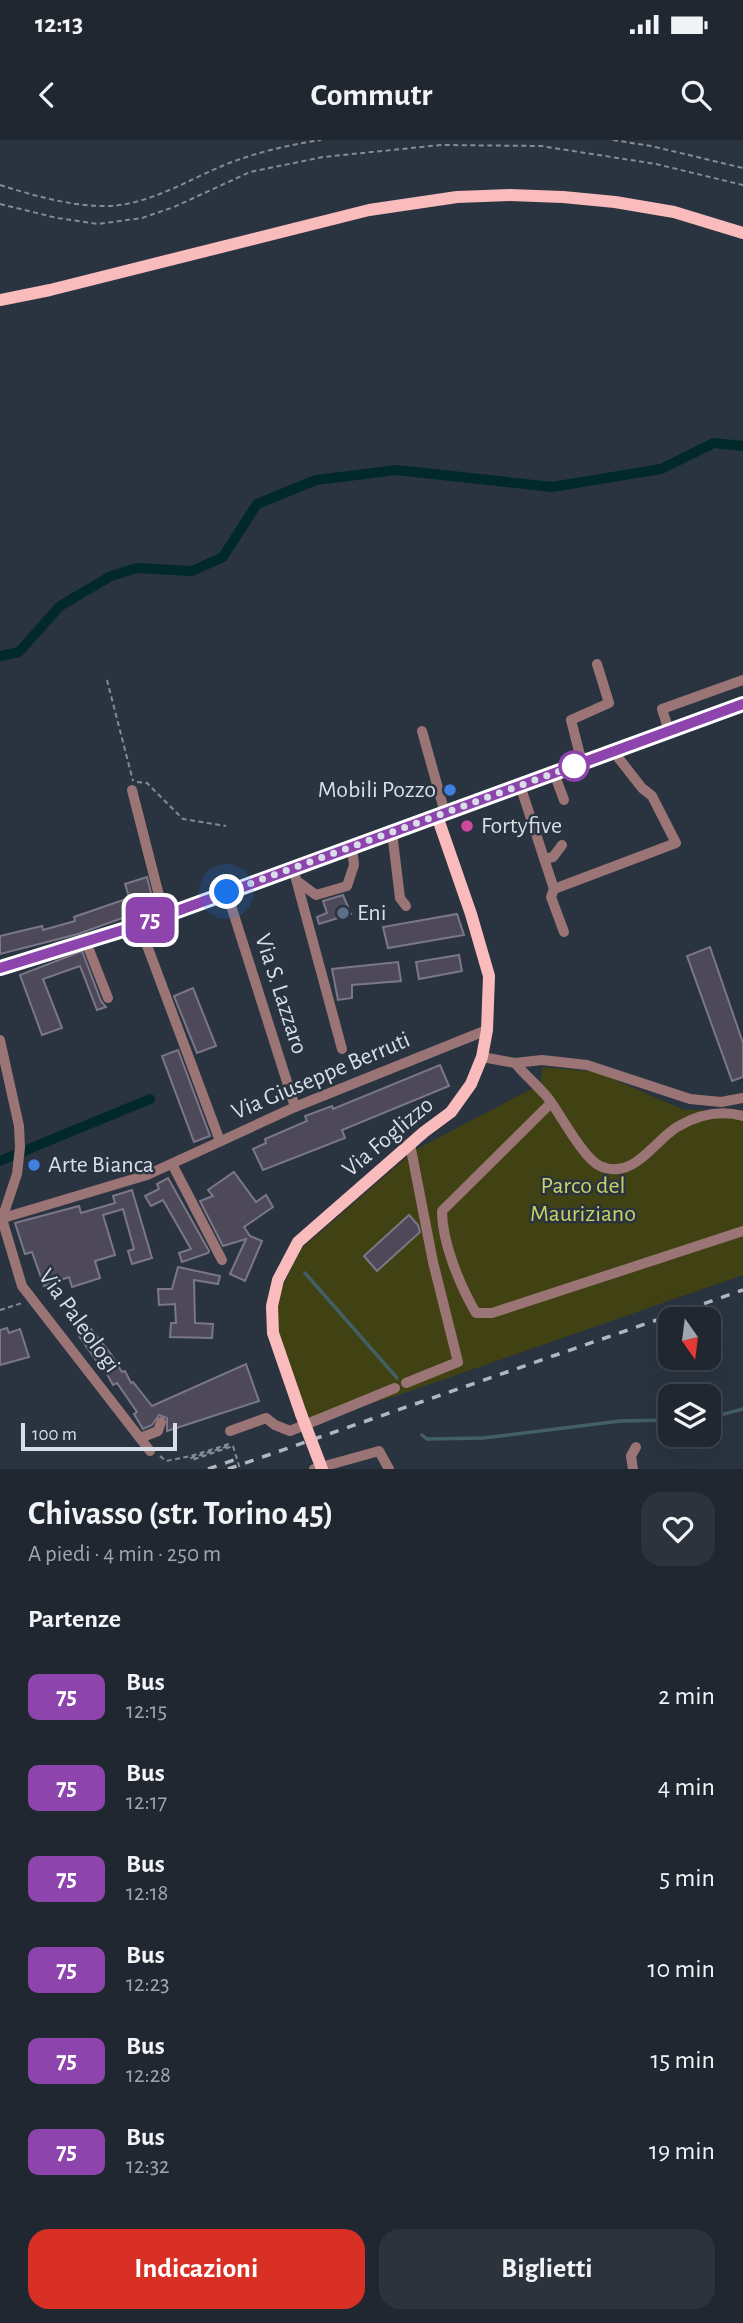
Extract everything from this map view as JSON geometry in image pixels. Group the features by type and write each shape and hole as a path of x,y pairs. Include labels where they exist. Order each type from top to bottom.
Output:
{"main road":[{"path":"0,300 50,290 369,210 457,197 537,196 615,202 674,212 743,233"},
{"path":"0,968 139,925 227,892 295,875 352,847 743,704"},
{"name":"Via Foglizzo","path":"321,1469 273,1333 272,1306 278,1280 298,1242 410,1144 451,1112 471,1084 482,1057 487,1030 489,976 441,814"}],"street":[{"path":"582,763 571,720 609,703 597,664"},
{"path":"670,731 662,709 743,680"},
{"path":"422,731 441,814"},
{"path":"554,889 676,843 652,796 642,788 613,751"},
{"path":"554,773 564,800"},
{"path":"520,785 554,889 551,897 564,932"},
{"path":"133,786 164,915"},
{"path":"392,832 400,898 406,906"},
{"path":"544,859 552,857 562,845"},
{"path":"295,875 316,895 347,886 354,865 352,847"},
{"path":"295,875 342,1049"},
{"name":"Via S. Lazzaro","path":"227,892 295,1107"},
{"path":"139,925 220,1141"},
{"path":"86,942 108,998"},
{"name":"Via Giuseppe Berruti","path":"1,1219 147,1175 295,1107 487,1030"},
{"path":"0,1040 19,1126 20,1147 17,1174 1,1219"},
{"path":"482,1057 515,1063 542,1060 587,1065 690,1099 721,1102 743,1098"},
{"path":"515,1063 551,1103 587,1155 601,1166 622,1169 638,1162 676,1127 707,1113 743,1116"},
{"path":"551,1103 442,1211 442,1227 468,1300 476,1313 492,1313 743,1231"},
{"path":"406,1383 458,1362 433,1262 410,1144"},
{"path":"172,1164 222,1260"},
{"name":"Via Paleologi","path":"1,1219 22,1286 150,1451"},
{"path":"230,1431 266,1418 290,1431 395,1388"},
{"path":"140,1438 158,1430 161,1422"},
{"path":"633,1469 631,1456 636,1447"},
{"path":"314,1469 379,1451 389,1469"}],"path":[{"path":"0,185 36,196 101,206 136,202 225,164 287,145 321,140"},
{"path":"613,140 651,146 743,168"},
{"path":"0,204 57,218 97,224 142,218 174,207 250,172 323,157 441,145 541,146 656,164 743,185"},
{"path":"107,680 133,786 147,783 183,819 226,826"},
{"path":"0,1311 33,1300"},
{"path":"150,1451 154,1450 166,1461 229,1444 191,1458 192,1460 233,1446 240,1469"}],"green space":[{"name":"Parco del Mauriziano","path":"542,1067 597,1072 684,1110 743,1110 743,1275 396,1396 310,1421 279,1343 277,1297 302,1248 415,1150 541,1084"}],"building":[{"path":"147,877 152,897 131,903 125,884"},
{"path":"343,895 351,914 319,924 317,917 327,913 323,901"},
{"path":"126,899 131,915 78,934 0,954 0,936 42,926 43,930 75,921 74,917"},
{"path":"457,914 464,935 388,948 383,927"},
{"path":"710,947 743,1043 743,1077 732,1081 687,956"},
{"path":"82,951 101,1001 106,1007 97,1010 80,966 43,979 62,1028 42,1035 20,975"},
{"path":"459,955 462,971 419,979 416,962"},
{"path":"398,962 401,981 352,985 352,998 338,1000 332,969"},
{"path":"193,988 216,1046 197,1053 174,996"},
{"path":"178,1050 210,1136 194,1142 162,1056"},
{"path":"440,1065 449,1086 342,1130 345,1138 263,1170 253,1149 266,1143 265,1139 307,1121 305,1116 332,1106 333,1109"},
{"path":"234,1172 256,1202 266,1195 273,1207 244,1227 250,1236 262,1241 245,1281 230,1274 246,1239 223,1246 200,1201 213,1196 208,1190"},
{"path":"168,1178 209,1251 182,1262 179,1253 191,1249 163,1200 151,1206 145,1196 159,1189 157,1184"},
{"path":"132,1190 152,1258 132,1264 128,1251 134,1249 123,1209 103,1215 115,1255 95,1261 100,1278 72,1287 69,1277 44,1286 32,1252 25,1254 15,1223 79,1206 81,1213 115,1203 113,1196"},
{"path":"409,1215 418,1225 420,1232 377,1271 364,1256"},
{"path":"178,1267 220,1276 218,1284 194,1280 195,1323 213,1324 212,1338 170,1337 171,1323 176,1323 175,1304 159,1305 158,1289 172,1289"},
{"path":"7,1328 9,1333 20,1329 29,1357 0,1365 0,1330"},
{"path":"91,1329 122,1372 125,1371 131,1383 133,1382 152,1406 246,1364 259,1401 167,1431 167,1418 159,1415 152,1425 143,1429 134,1414 137,1412 117,1383 113,1385 102,1365 100,1366 79,1336"}],"waterway":[{"path":"0,656 19,652 60,606 111,576 137,568 192,571 223,557 257,504 316,480 397,470 552,487 661,469 714,443 743,446"},
{"path":"0,1161 150,1099"},
{"path":"305,1273 397,1378"},
{"path":"721,1415 743,1409"},
{"path":"422,1435 427,1439 483,1438 620,1421 658,1420"}],"railway":[{"path":"228,1469 743,1290"},
{"path":"208,1469 237,1459"}],"bus line":[{"name":"75","path":"0,968 139,925 743,704"}],"place":[{"name":"Mobili Pozzo","path":"450,790"},
{"name":"Fortyfive","path":"467,826"},
{"name":"Eni","path":"343,913"},
{"name":"Arte Bianca","path":"34,1165"}],"route":[{"path":"227,892 582,763 574,766"}]}
